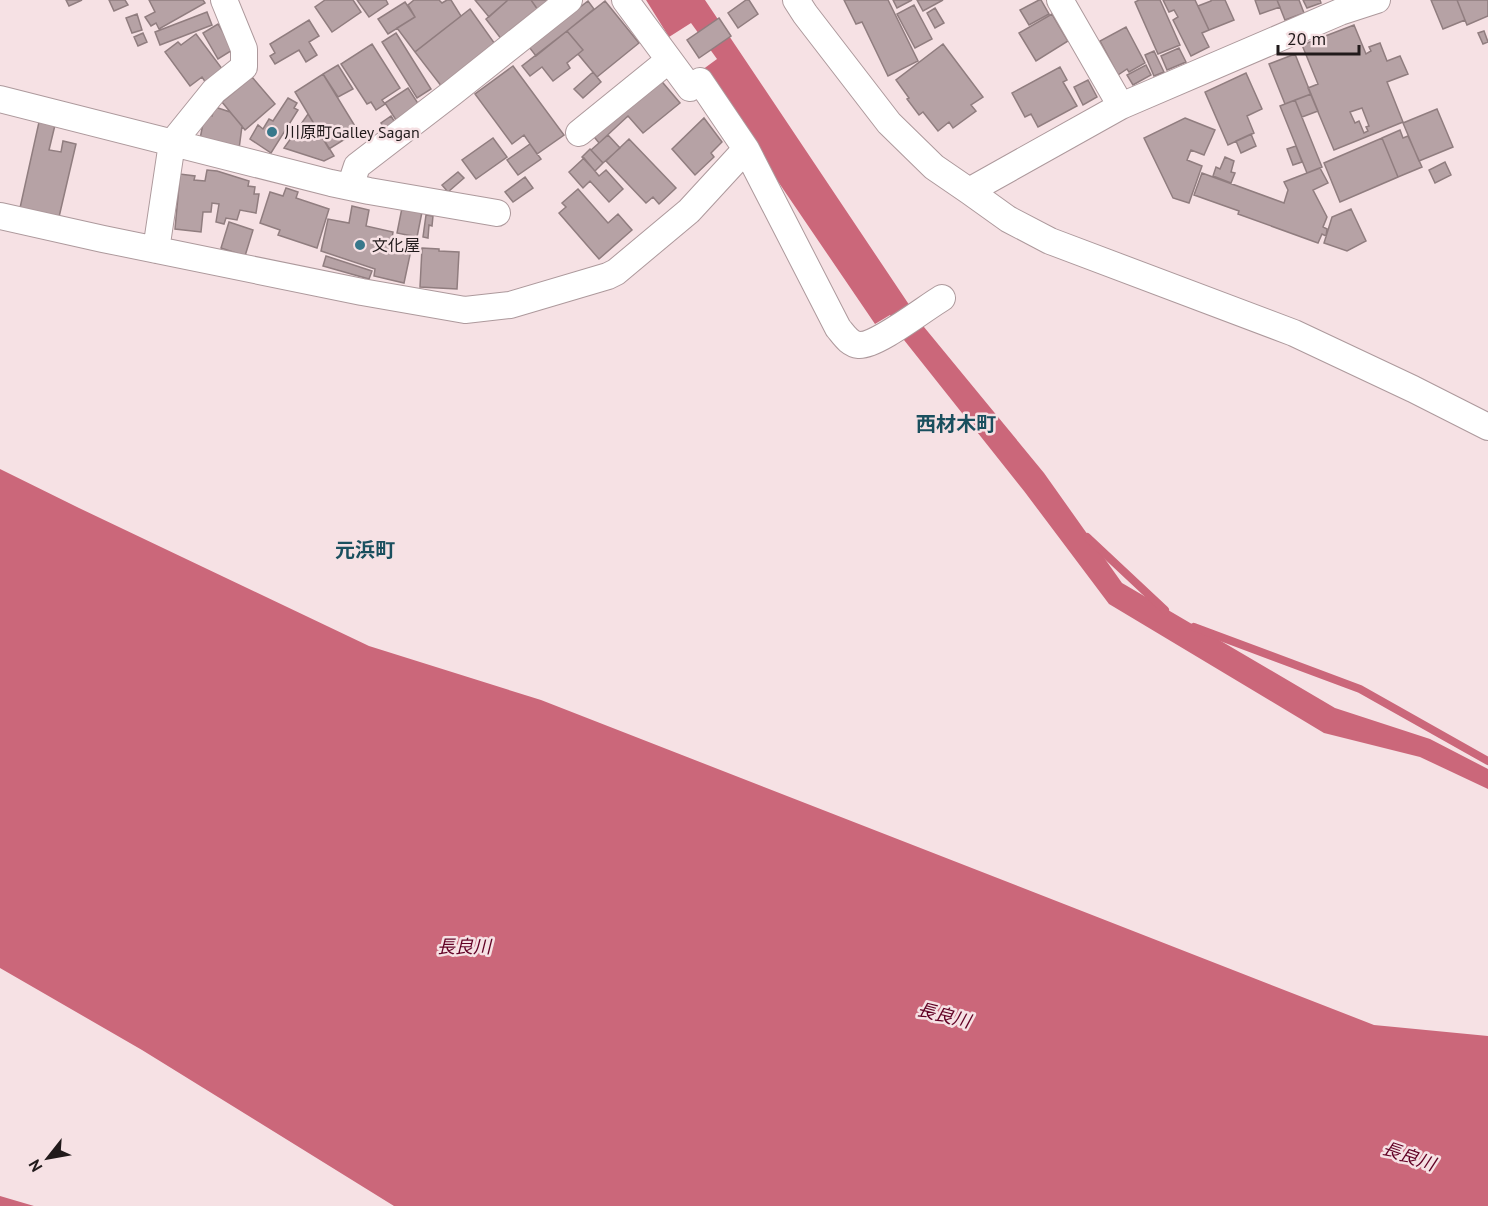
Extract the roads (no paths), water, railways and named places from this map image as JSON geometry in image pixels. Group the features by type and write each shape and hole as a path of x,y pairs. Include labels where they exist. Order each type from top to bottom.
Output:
{"street":[{"path":"156,250 172,143 214,90 244,67 244,50 224,0"},
{"path":"351,187 357,166 569,0"},
{"path":"625,0 690,88 700,81 746,149 837,328 849,341 860,345 874,342 938,301"},
{"path":"796,0 889,123 934,167 1008,219 1050,241 1294,333 1488,427"},
{"path":"1060,0 1121,106"},
{"path":"969,191 1121,106 1337,6 1377,0"},
{"path":"579,133 669,60"},
{"path":"0,99 351,187 497,213"},
{"path":"0,216 362,292 465,310 510,305 616,272 689,211 746,149"}],"water":[{"path":"646,0 705,0 924,327 1044,473 1122,583 1335,708 1430,739 1488,769 1488,789 1420,757 1324,733 1109,604 1024,491 904,340 890,315 875,324 702,70 717,59 691,23 669,37"},
{"name":"長良川","path":"0,469 369,646 541,700 1374,1025 1488,1036 1488,1206 394,1206 142,1050 0,968"},
{"path":"0,1196 34,1206 0,1206"}],"waterway":[{"path":"1087,537 1165,610"},
{"path":"1194,627 1360,689 1488,761"}],"place":[{"name":"川原町Galley Sagan","path":"272,132"},
{"name":"文化屋","path":"360,245"}],"district":[{"name":"西材木町","path":"956,424"},
{"name":"元浜町","path":"365,550"}]}
